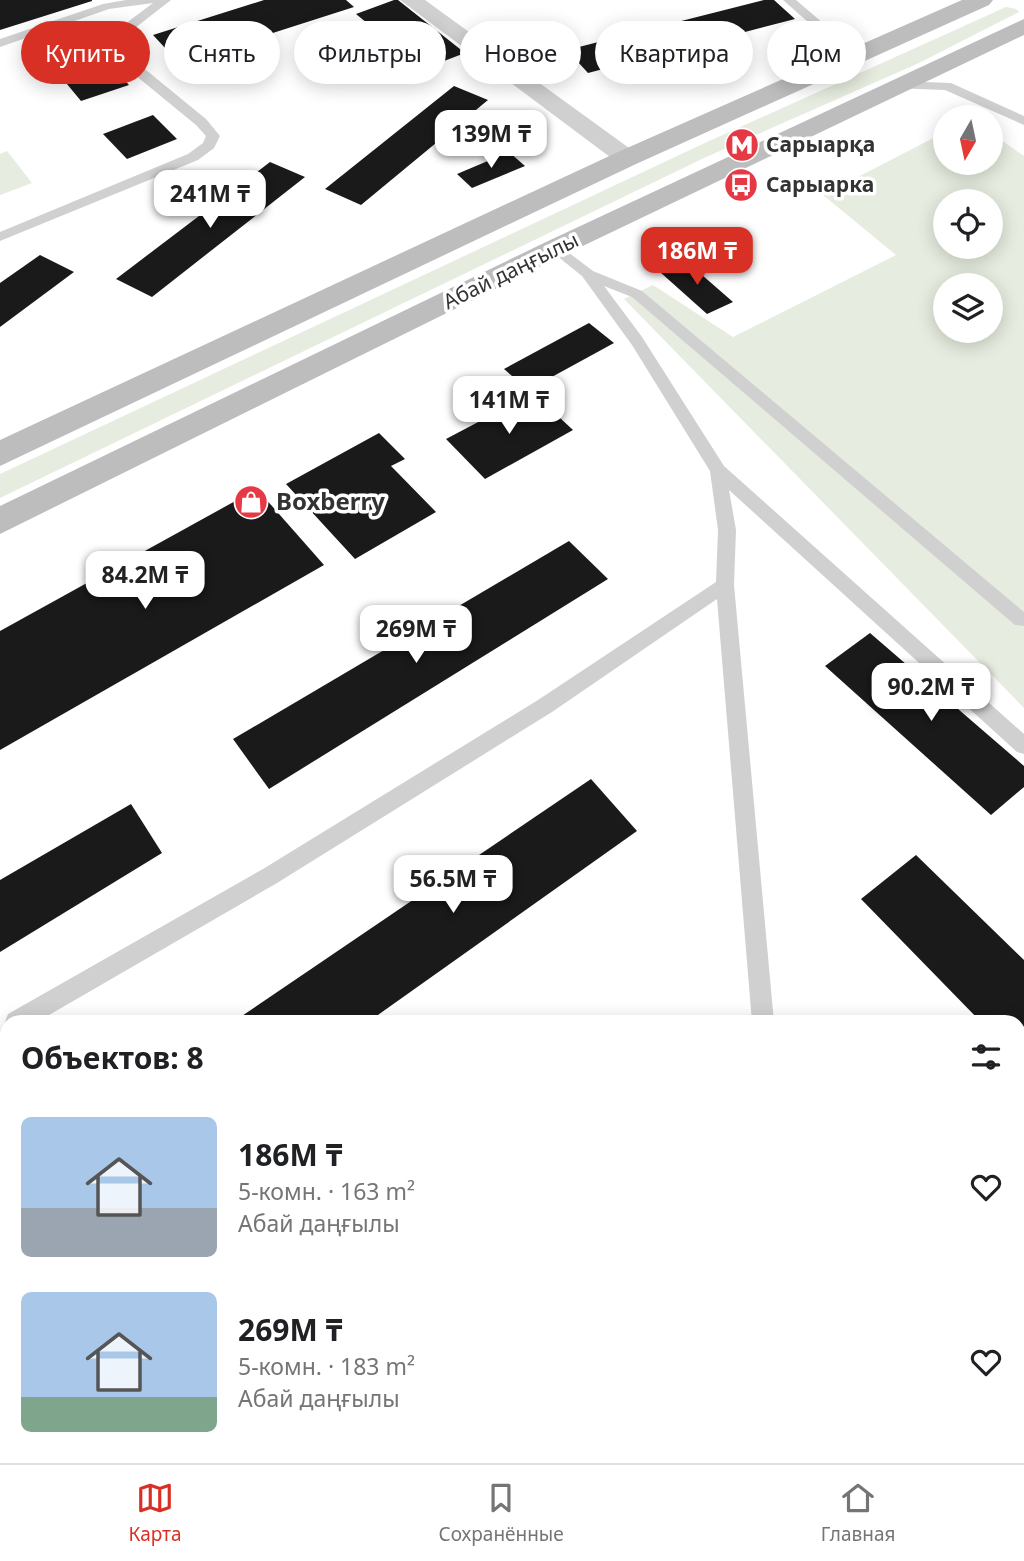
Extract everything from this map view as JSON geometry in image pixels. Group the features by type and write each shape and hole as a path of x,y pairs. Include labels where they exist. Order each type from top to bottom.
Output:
{"main road":[{"path":"866,52 981,0"},
{"name":"Абай даңғылы","path":"0,521 556,248 1024,26"},
{"path":"0,454 627,158 794,84"}],"street":[{"path":"411,0 627,158"}],"lane":[{"path":"0,43 107,6 153,0"},
{"path":"0,237 193,157 209,145 213,136 201,122 113,48 121,33 165,0"},
{"path":"789,0 813,21"},
{"path":"896,85 947,86 1024,121"},
{"path":"556,248 587,273 636,341 718,470 1024,746"},
{"path":"587,273 637,294 1021,620"},
{"path":"718,470 727,530 725,585 762,1015"},
{"path":"28,1015 270,876 545,706 725,585"}],"shaded area":[{"path":"1006,7 1019,12 919,63 704,158 0,498 0,474 835,84 866,84 866,70"},
{"path":"933,138 933,175 1003,175 1003,141 1024,156 1024,708 624,299 653,285 733,337 896,255 823,195"},
{"path":"7,151 32,183 0,195 0,154"}],"building":[{"path":"0,0 92,0 29,21 21,21 21,23 0,30"},
{"path":"264,0 346,0 354,7 310,21 294,21 294,26 280,31 280,21 197,21"},
{"path":"398,0 425,21 365,21 356,14"},
{"path":"764,0 774,0 795,19 767,21 767,26 753,30 753,21 681,21"},
{"path":"164,32 164,47 153,35"},
{"path":"446,38 460,49 460,55 446,60"},
{"path":"595,43 595,71 588,73 581,65 581,46"},
{"path":"67,84 129,85 81,101"},
{"path":"454,86 488,100 361,205 325,189"},
{"path":"153,115 177,139 127,159 103,134"},
{"path":"509,152 525,166 472,188 457,174"},
{"path":"270,162 305,177 152,297 116,279"},
{"path":"40,255 74,272 0,327 0,283"},
{"path":"686,261 733,302 707,314 660,272"},
{"path":"589,323 614,343 528,390 504,369"},
{"path":"533,393 573,430 485,479 446,439"},
{"path":"379,433 405,459 391,466 436,512 355,559 286,484"},
{"path":"257,489 324,565 0,750 0,631"},
{"path":"569,541 608,579 269,789 233,739"},
{"path":"870,633 1024,766 1024,787 991,815 825,666"},
{"path":"591,779 637,831 378,1015 243,1015"},
{"path":"131,804 162,853 0,952 0,880"},
{"path":"916,855 1024,960 1024,1015 974,1015 861,899"}],"place":[{"name":"Сарыарқа","path":"742,145"},
{"name":"Сарыарка","path":"741,185"},
{"name":"Boxberry","path":"251,502"}]}
